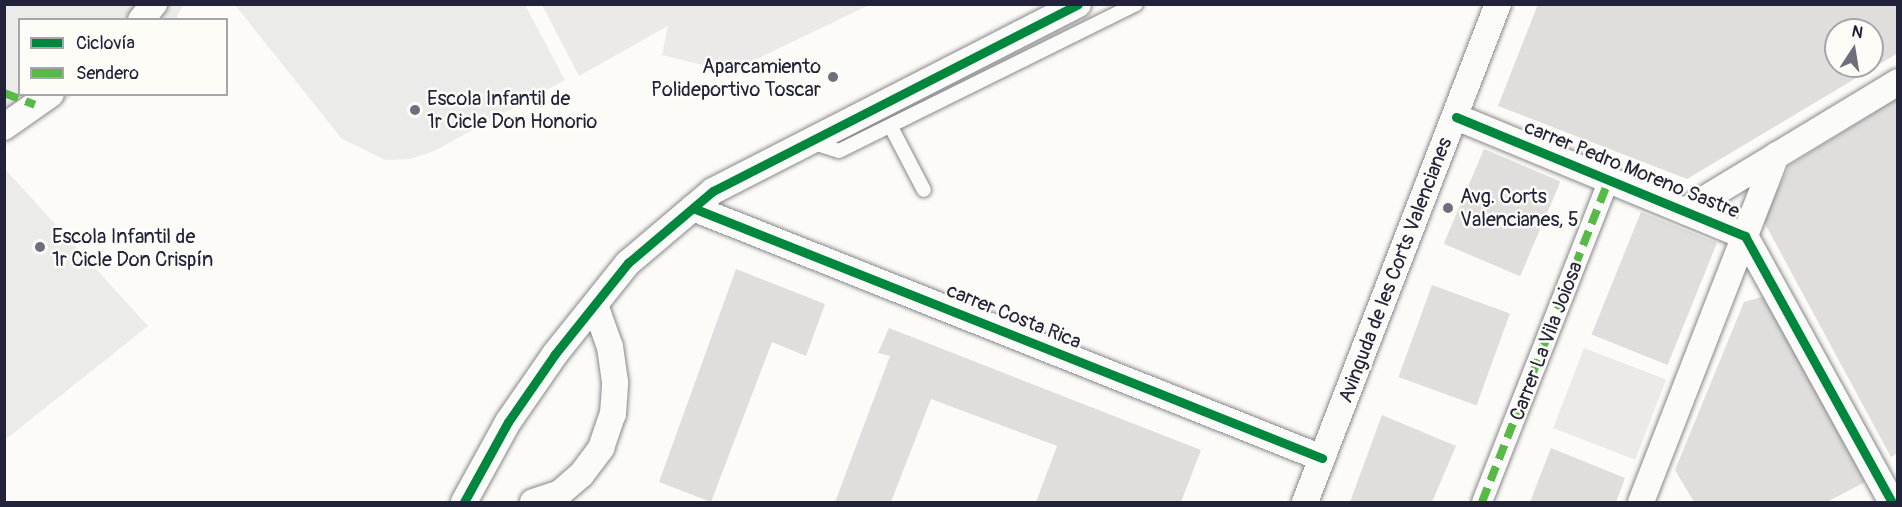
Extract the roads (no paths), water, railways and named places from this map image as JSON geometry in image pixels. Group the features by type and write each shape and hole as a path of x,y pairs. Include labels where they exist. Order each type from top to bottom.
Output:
{"street":[{"path":"143,18 154,4"},
{"path":"465,502 508,422 555,354 596,308 628,263 713,191 1078,4"},
{"name":"Avinguda de les Corts Valencianes","path":"1305,502 1498,4"},
{"path":"1685,211 1898,82"},
{"path":"4,127 48,96"},
{"name":"carrer Pedro Moreno Sastre","path":"1456,117 1745,236 1887,496"},
{"path":"1641,502 1776,155"},
{"name":"Carrer La Vila Joiosa","path":"1482,502 1609,180"},
{"name":"carrer Costa Rica","path":"693,208 1322,458"},
{"path":"533,502 560,493 581,475 601,448 613,414 615,381 610,347 596,308"}],"lane":[{"path":"810,142 839,151 1136,4"},
{"path":"891,127 924,190"}],"place":[{"name":"Aparcamiento Polideportivo Toscar","path":"833,77"},
{"name":"Escola Infantil de 1r Cicle Don Honorio","path":"415,110"},
{"name":"Avg. Corts Valencianes, 5","path":"1448,208"},
{"name":"Escola Infantil de 1r Cicle Don Crispín","path":"40,247"}]}
